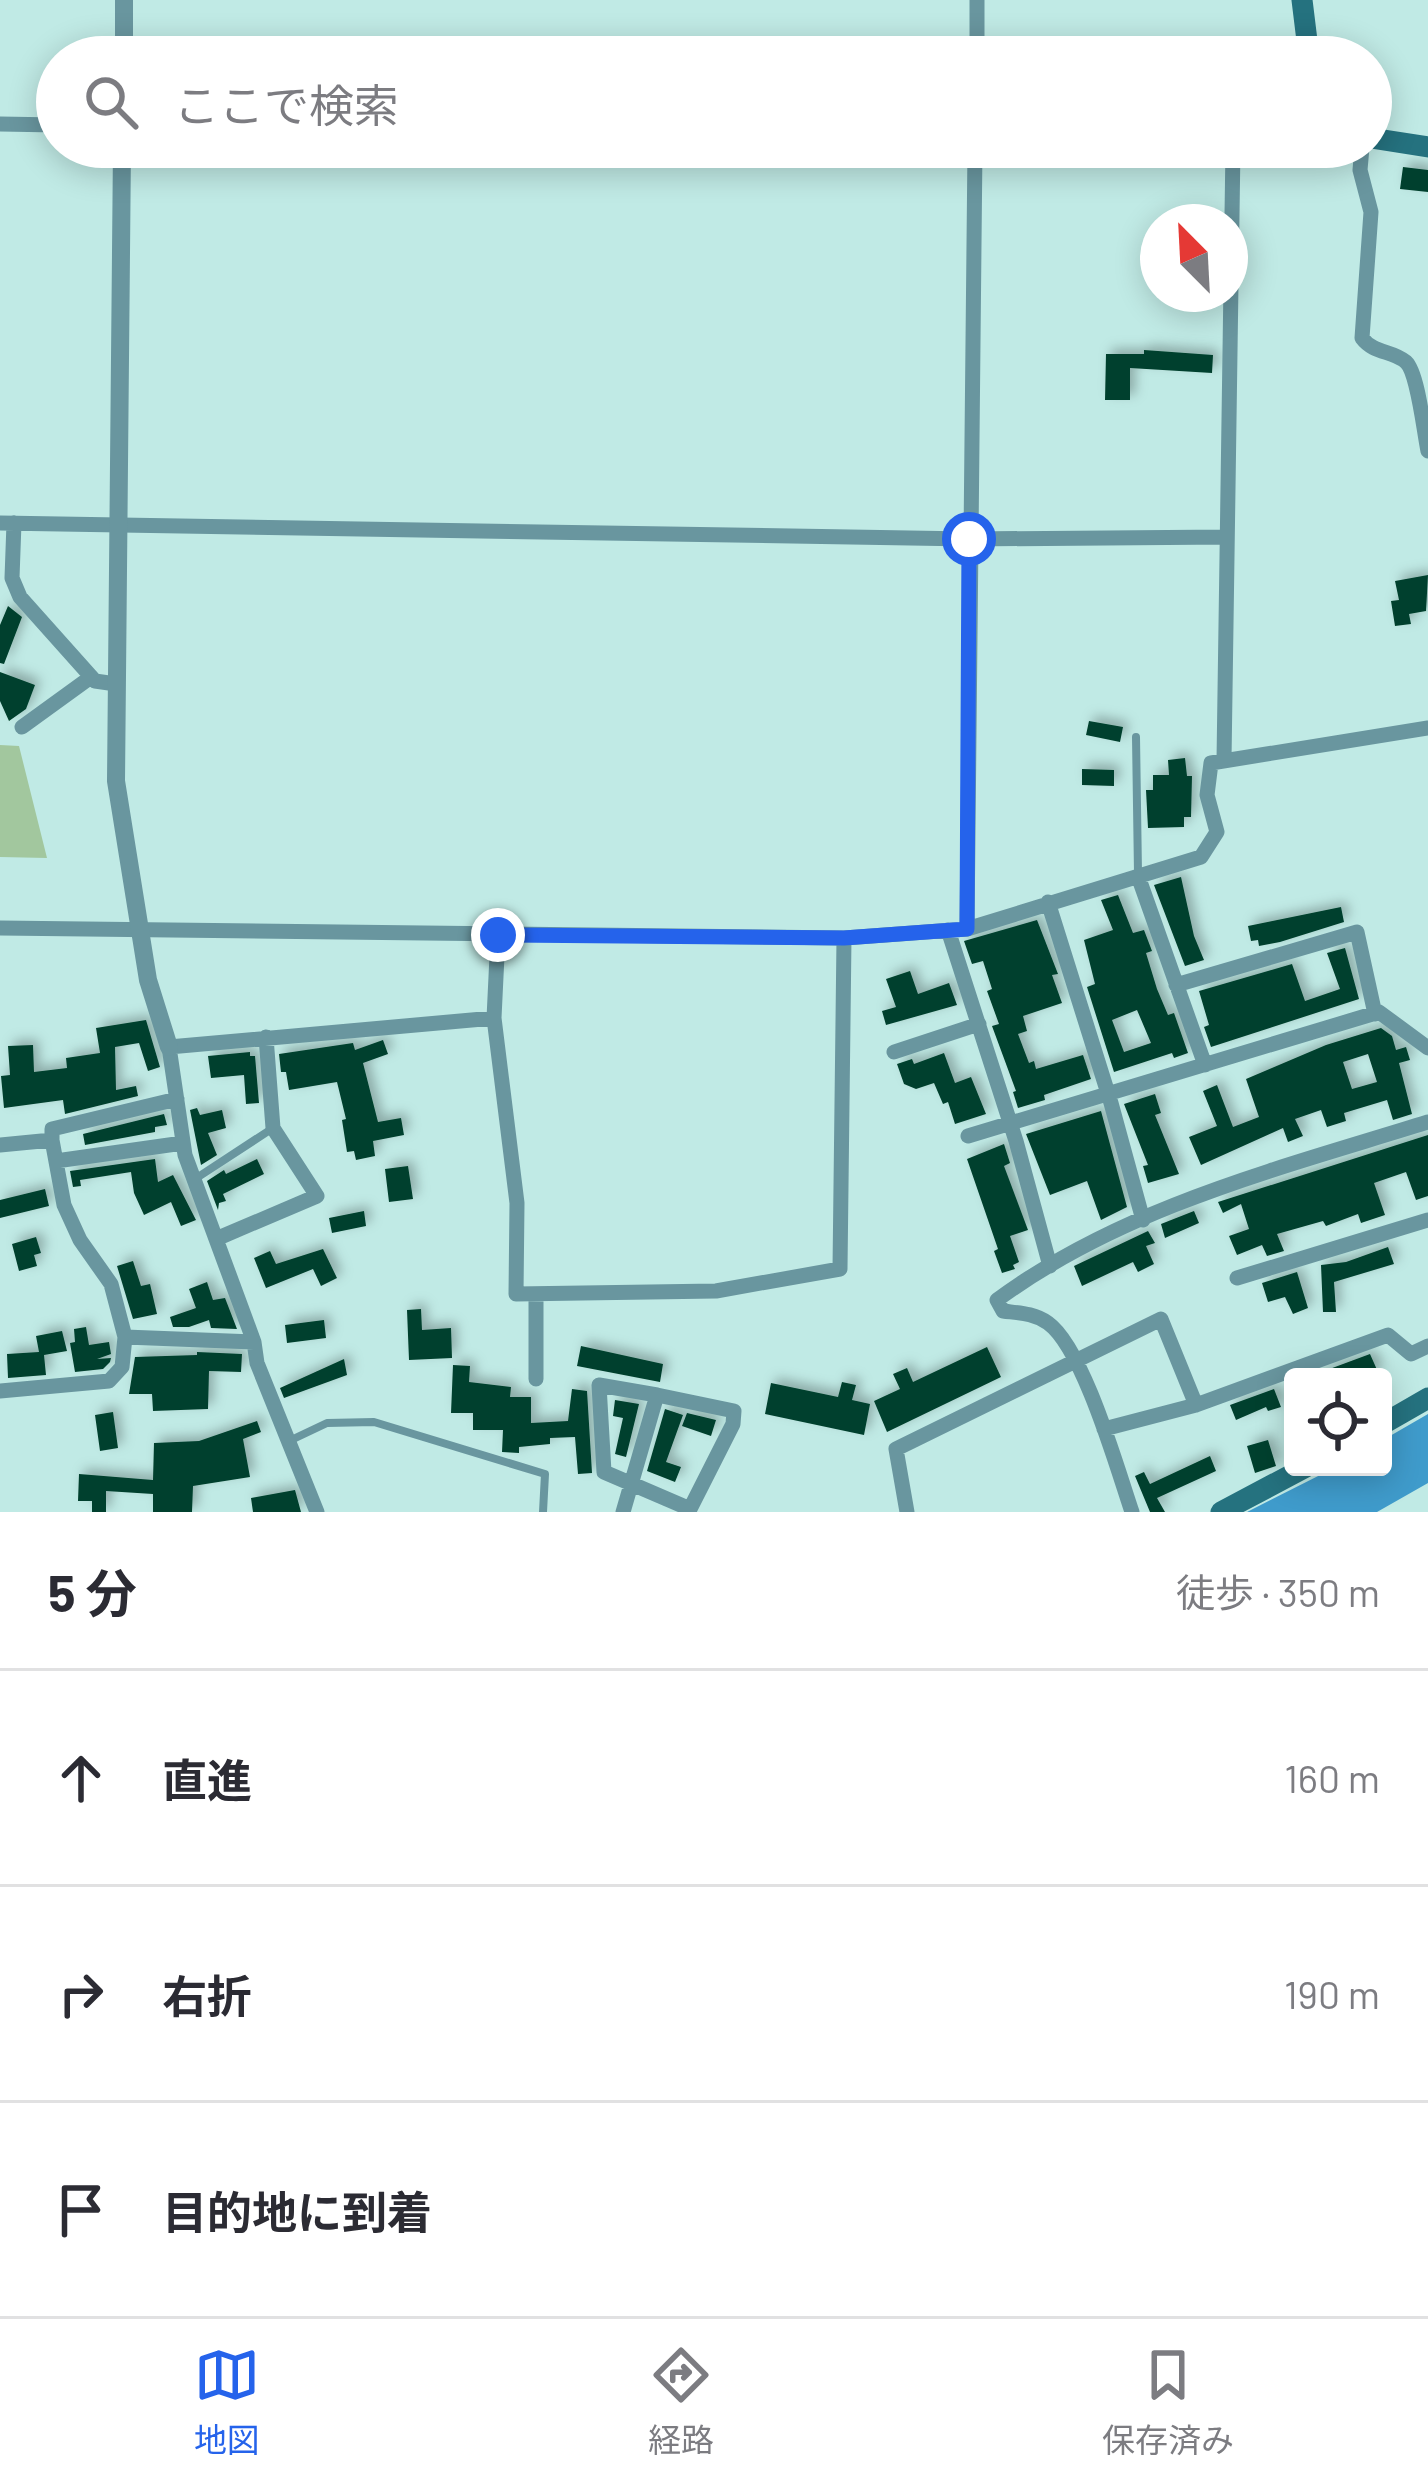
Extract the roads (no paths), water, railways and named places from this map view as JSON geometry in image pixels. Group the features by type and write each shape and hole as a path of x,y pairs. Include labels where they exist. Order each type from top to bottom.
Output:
{"main road":[{"path":"1302,0 1306,36"},
{"path":"1392,141 1428,147"},
{"path":"1392,1419 1428,1398"},
{"path":"1221,1512 1289,1476"}],"street":[{"path":"124,0 124,36"},
{"path":"976,36 977,0"},
{"path":"0,124 36,124"},
{"path":"122,168 116,782 148,980 169,1046 183,1143 254,1342 256,1363 316,1512"},
{"path":"967,929 976,168"},
{"path":"1224,760 1233,168"},
{"path":"1360,168 1371,212 1362,338 1369,347 1405,362 1413,375 1428,451"},
{"path":"116,684 92,677 20,597 12,578 7,523 969,539 1227,537"},
{"path":"22,728 92,677"},
{"path":"0,928 844,938 967,929 1201,857 1217,832 1208,795 1210,763 1428,728"},
{"path":"1138,876 1204,1065"},
{"path":"1048,902 1143,1220"},
{"path":"948,930 1051,1266"},
{"path":"1176,985 1357,932 1376,1013 1428,1048"},
{"path":"498,935 494,1018 518,1203 516,1294 716,1291 841,1269 844,938"},
{"path":"968,1136 1376,1013"},
{"path":"169,1046 494,1018"},
{"path":"894,1052 979,1024"},
{"path":"216,1240 317,1196 273,1128 266,1037"},
{"path":"0,1391 109,1382 122,1367 125,1337 112,1284 80,1240 64,1205 52,1129 177,1099"},
{"path":"1132,1512 1104,1429 1063,1336 1034,1314 1003,1311 997,1300 1051,1266 1202,1192 1428,1122"},
{"path":"0,1145 52,1140"},
{"path":"56,1161 183,1143"},
{"path":"1237,1278 1428,1220"},
{"path":"536,1294 536,1379"},
{"path":"907,1512 896,1449 1161,1318 1196,1405"},
{"path":"1104,1429 1196,1405 1388,1335 1411,1354 1428,1346"},
{"path":"125,1337 254,1342"},
{"path":"580,1380 734,1411 733,1424 690,1509 604,1472 599,1385"},
{"path":"623,1512 657,1395"}],"lane":[{"path":"1136,737 1138,876"},
{"path":"194,1179 273,1128"},
{"path":"287,1441 327,1423 374,1422 545,1474 543,1512"}],"water":[{"path":"1428,1414 1428,1483 1377,1512 1247,1512 1318,1476 1392,1476 1392,1435"}]}
